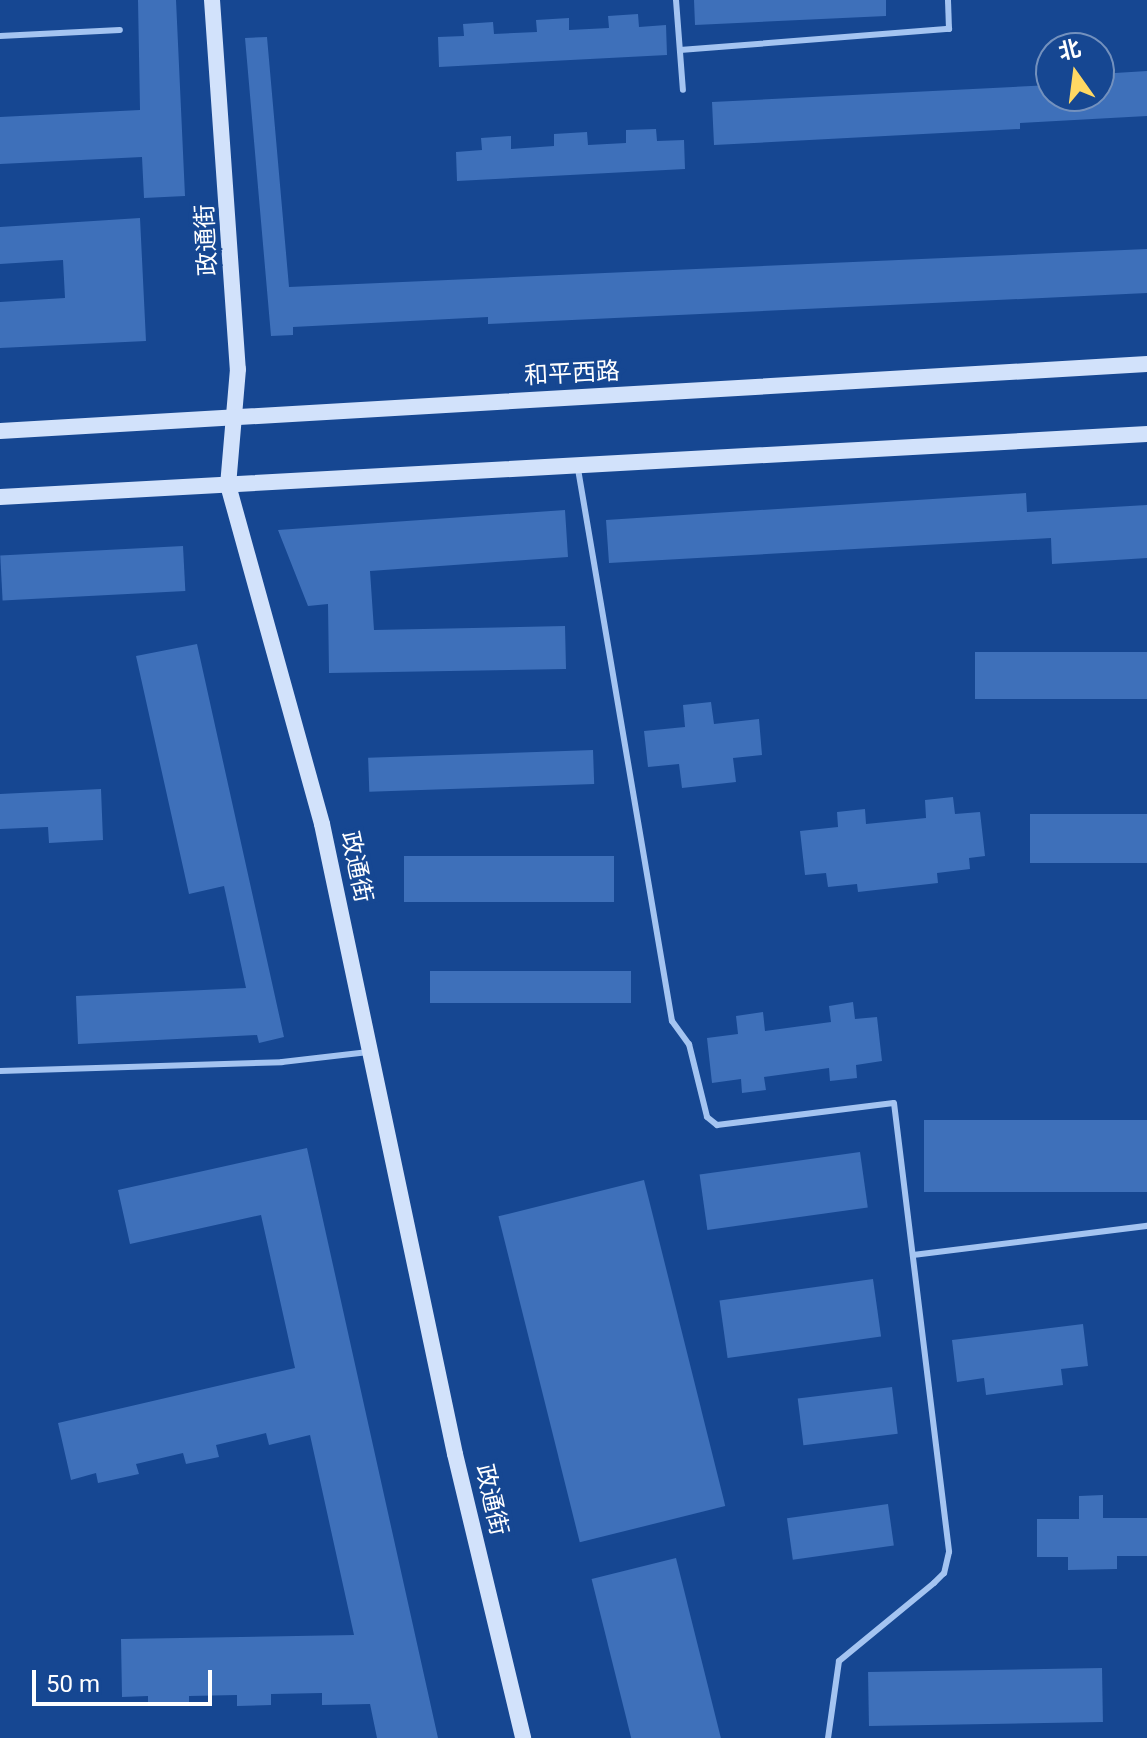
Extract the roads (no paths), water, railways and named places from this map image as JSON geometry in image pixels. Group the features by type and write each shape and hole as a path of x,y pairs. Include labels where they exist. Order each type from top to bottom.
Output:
{"main road":[{"name":"政通街","path":"212,0 238,369 228,485 322,824 455,1454 523,1738"},
{"name":"和平西路","path":"0,431 1147,364"},
{"path":"0,497 1147,434"}],"lane":[{"path":"676,0 683,90"},
{"path":"680,50 949,29 948,0"},
{"path":"0,36 120,30"},
{"path":"577,466 672,1021 689,1044 707,1117 717,1125 894,1103 949,1552 944,1573 934,1583 839,1661 828,1738"},
{"path":"0,1071 235,1064 370,1052"},
{"path":"913,1255 1147,1226"}]}
